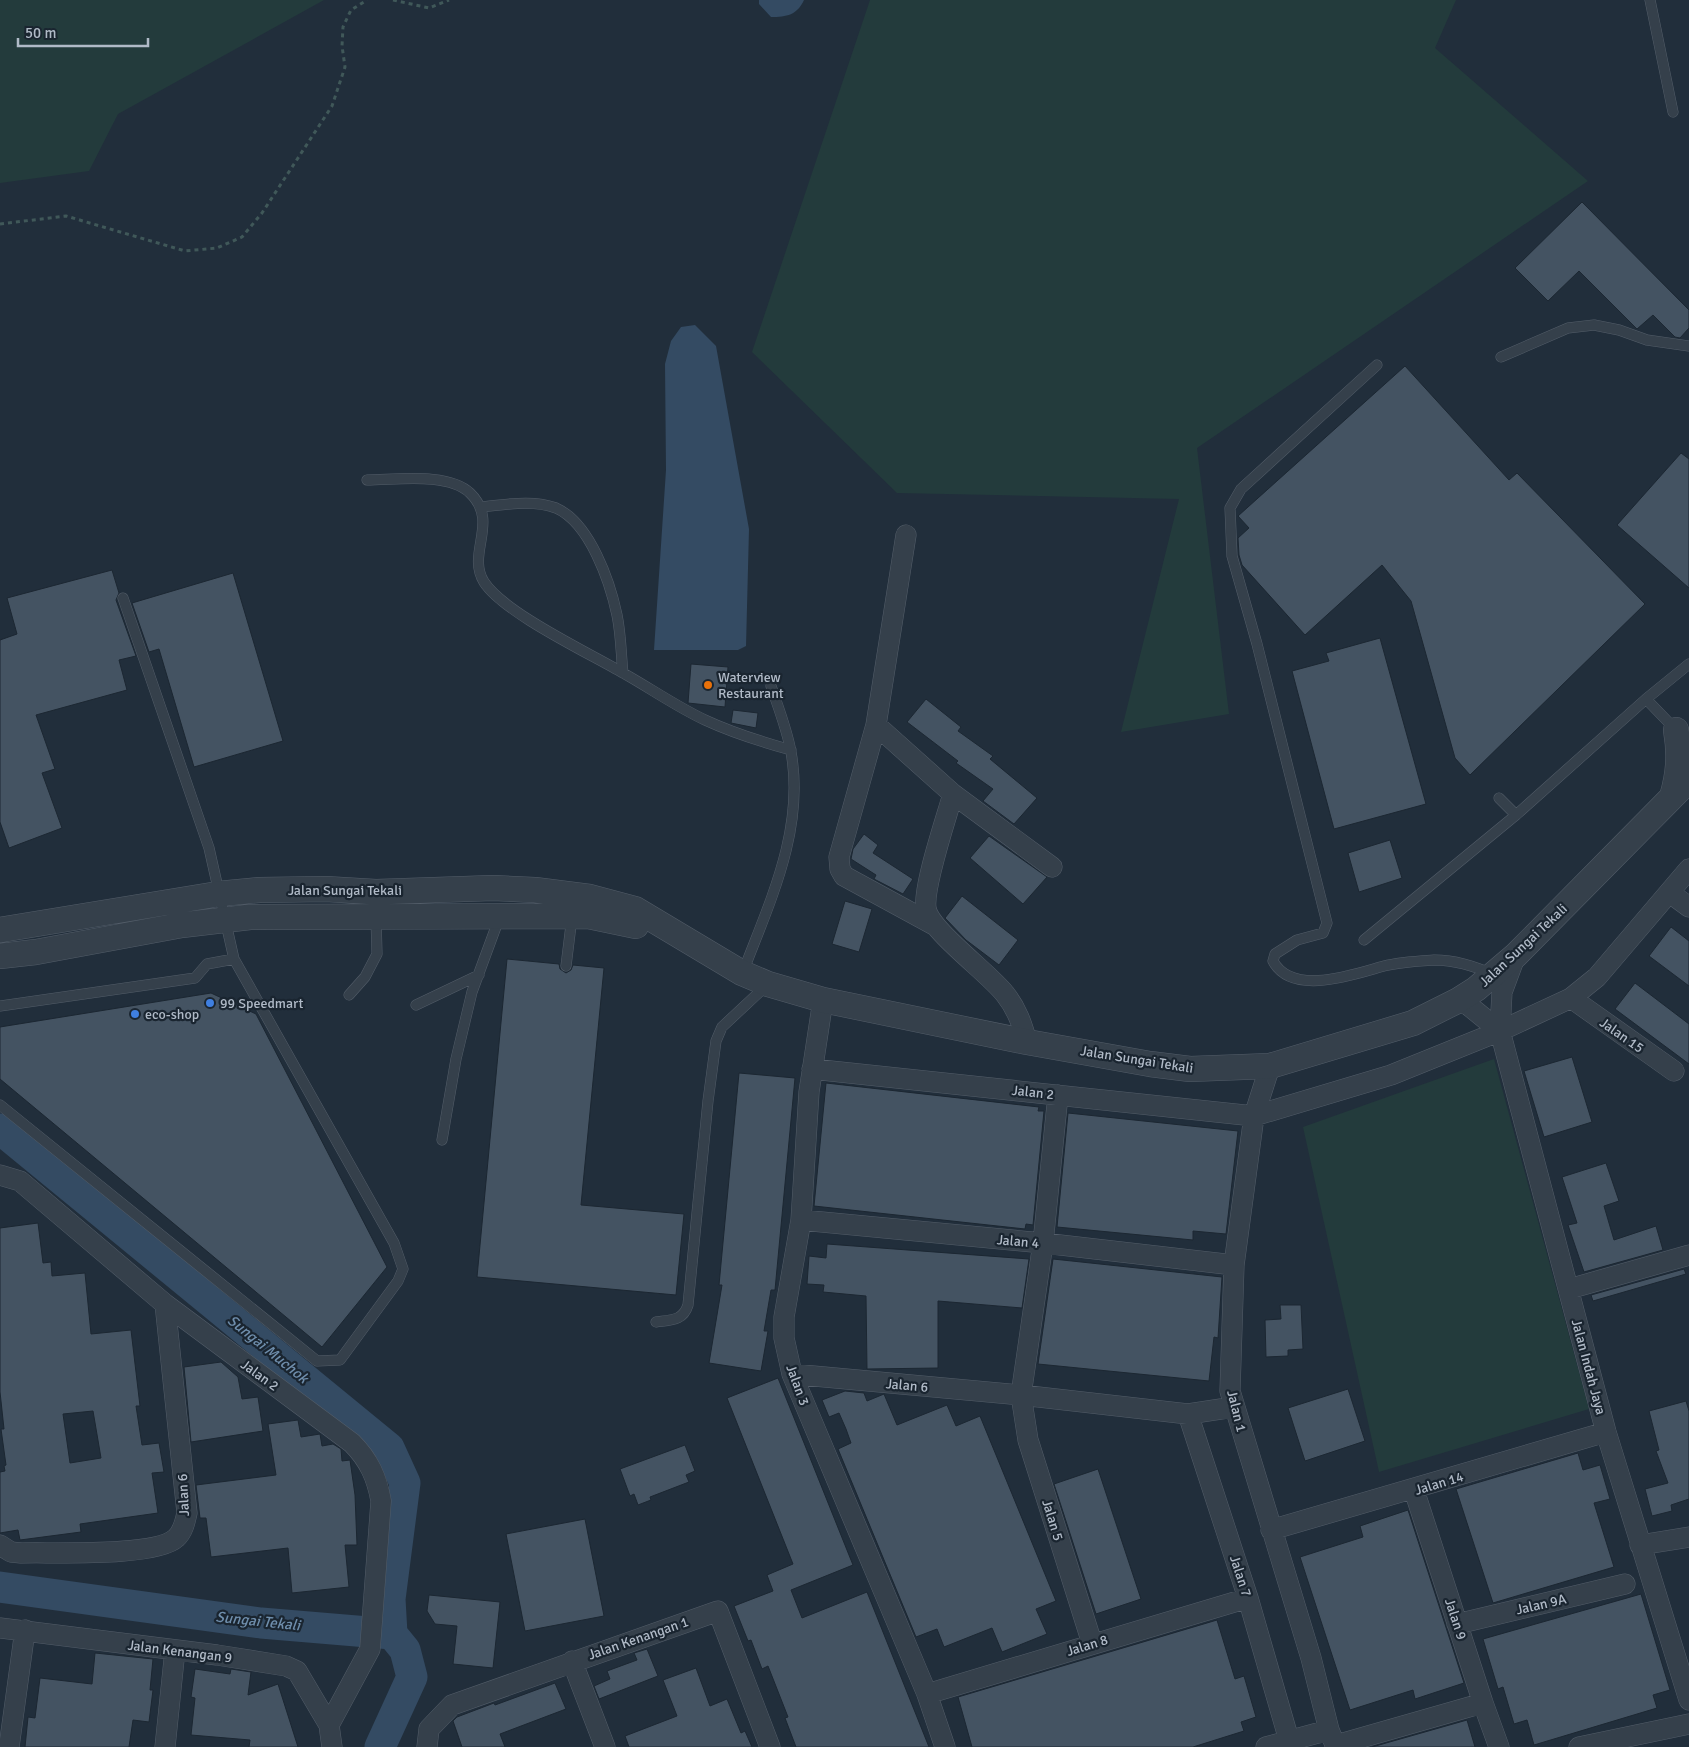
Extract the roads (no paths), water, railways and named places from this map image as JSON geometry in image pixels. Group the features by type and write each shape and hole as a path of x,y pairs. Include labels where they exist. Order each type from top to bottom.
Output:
{"street":[{"path":"906,535 876,725 838,857 840,869 844,876 934,925 1004,992 1018,1012 1027,1042"},
{"path":"876,725 953,794 1052,867"},
{"path":"1672,797 1685,737"},
{"name":"Jalan Sungai Tekali","path":"0,930 218,894 326,889 376,892 493,888 534,890 590,898 635,909 742,973 768,984 823,1000 1027,1042 1190,1069 1270,1066 1413,1023 1457,1001 1494,975 1516,955 1689,780"},
{"path":"934,925 926,909 927,895 953,794"},
{"path":"1254,1116 1391,1074 1500,1031 1571,998 1597,978 1689,869"},
{"path":"1670,893 1689,907"},
{"name":"Jalan Sungai Tekali","path":"0,956 36,952 182,925 250,917 588,916 682,938"},
{"name":"Jalan Indah Jaya","path":"1516,955 1502,992 1500,1031 1606,1432 1689,1700"},
{"name":"Jalan 15","path":"1571,998 1674,1071"},
{"name":"Jalan 3","path":"823,1000 812,1069 801,1220 784,1317 784,1338 792,1374 927,1694 945,1747"},
{"path":"1457,1001 1468,1005 1500,1031"},
{"name":"Jalan 1","path":"1270,1066 1254,1116 1234,1265 1230,1391 1311,1658 1334,1741"},
{"name":"Jalan 2","path":"812,1069 1254,1116"},
{"path":"1021,1395 1043,1243 1058,1095"},
{"name":"Jalan 2","path":"0,1175 20,1181 165,1304 352,1443 362,1453 378,1480 381,1501 370,1649 329,1725"},
{"name":"Jalan 4","path":"801,1220 1043,1243 1234,1265"},
{"path":"1569,1289 1689,1255"},
{"name":"Jalan 6","path":"1,1546 20,1553 144,1550 167,1544 177,1538 184,1527 187,1513 165,1304"},
{"name":"Jalan 6","path":"792,1374 1021,1395 1188,1414 1234,1407"},
{"name":"Jalan 5","path":"1021,1395 1028,1440 1092,1643"},
{"name":"Jalan 7","path":"1188,1414 1248,1598 1290,1744"},
{"name":"Jalan 14","path":"1271,1530 1414,1490 1606,1432"},
{"name":"Jalan 9","path":"1414,1490 1499,1747"},
{"path":"1640,1545 1689,1537"},
{"name":"Jalan 9A","path":"1457,1624 1625,1584"},
{"name":"Jalan 8","path":"927,1694 1092,1643 1248,1598"},
{"name":"Jalan Kenangan 1","path":"428,1738 452,1705 718,1610 770,1747"},
{"name":"Jalan Kenangan 9","path":"0,1628 273,1663 297,1671 329,1725"},
{"path":"9,1747 25,1630"},
{"path":"165,1747 175,1650"},
{"path":"572,1661 605,1747"},
{"path":"1266,1747 1334,1741 1483,1703"},
{"path":"1579,1747 1689,1724"},
{"path":"329,1725 332,1747"}],"lane":[{"path":"1650,0 1673,112"},
{"path":"1500,357 1568,328 1594,325 1619,330 1647,340 1689,346"},
{"path":"1377,365 1241,488 1230,508 1232,556 1257,644 1327,922 1323,933 1297,940 1275,954 1273,962 1283,973 1305,980 1341,978 1385,966 1434,960 1467,964 1494,975"},
{"path":"367,480 439,480 455,484 470,493 480,507 485,523 478,568 492,592 532,621 704,720 741,735 791,750"},
{"path":"480,507 525,503 556,508 573,521 592,545 606,576 618,616 623,673"},
{"path":"0,1105 317,1361 340,1360 398,1281 403,1269 400,1255 234,959 209,848 123,598"},
{"path":"1364,940 1516,815 1646,699 1689,664"},
{"path":"742,973 785,862 792,830 795,783 791,750 771,686"},
{"path":"1646,699 1685,737"},
{"path":"1499,798 1516,815"},
{"path":"442,1140 456,1059 472,992 500,915"},
{"path":"566,966 572,916"},
{"path":"349,995 365,977 377,954 376,917"},
{"path":"0,1006 195,978 207,964 234,959"},
{"path":"416,1005 479,975"},
{"path":"656,1322 677,1320 685,1314 688,1305 708,1101 716,1041 722,1027 768,984"}],"water":[{"path":"759,0 804,0 795,12 771,17 759,4"},
{"path":"695,325 716,346 749,529 746,646 738,650 654,650 666,470 665,364 671,341 681,327"}],"waterway":[{"name":"Sungai Muchok","path":"0,1129 389,1448 405,1483 390,1599 392,1634"},
{"name":"Sungai Tekali","path":"0,1587 261,1623 392,1634 405,1650 412,1677 380,1747"}],"place":[{"name":"Waterview Restaurant","path":"708,685"},
{"name":"99 Speedmart","path":"210,1003"},
{"name":"eco-shop","path":"135,1014"}]}
